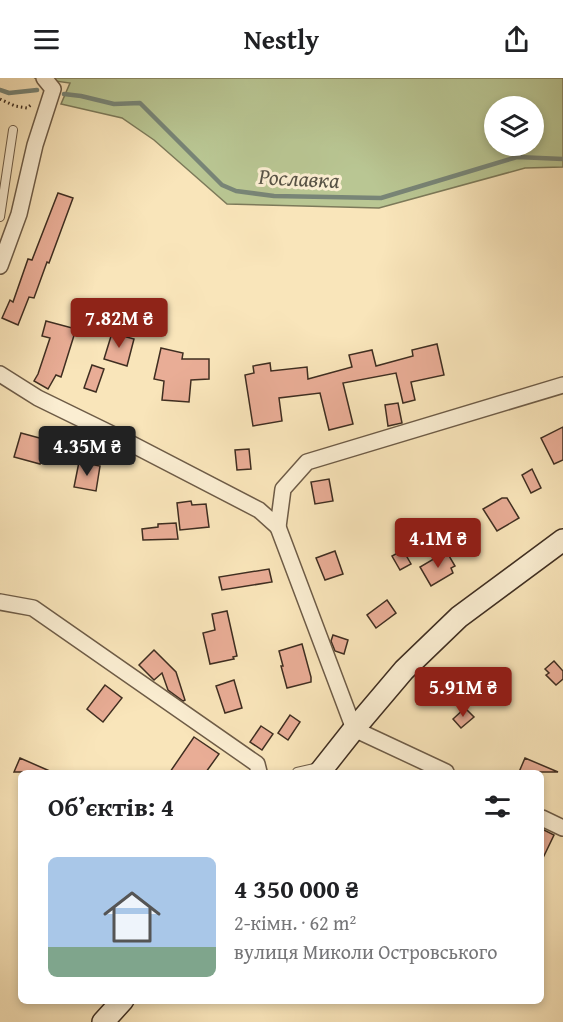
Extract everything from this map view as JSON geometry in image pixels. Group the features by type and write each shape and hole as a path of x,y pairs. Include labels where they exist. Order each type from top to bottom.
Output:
{"street":[{"path":"0,266 19,214 48,84"},
{"path":"0,374 38,398 260,510 278,527 354,729 442,770"},
{"path":"278,527 284,489 307,462 563,385"},
{"path":"323,769 404,670 459,617 563,540"},
{"path":"0,602 33,608 257,764 258,770"},
{"path":"544,819 563,828"},
{"path":"103,1022 119,1004"}],"lane":[{"path":"0,217 13,130"}],"path":[{"path":"0,99 15,106 27,108 48,84"}],"green space":[{"path":"34,78 563,78 563,167 525,168 379,208 227,204 154,140 122,118 61,104 70,83"}],"building":[{"path":"58,193 73,198 34,298 29,297 18,325 2,318 10,300 13,302 28,259 32,260"},
{"path":"46,321 76,329 61,377 56,375 48,389 34,381 50,338 42,336"},
{"path":"112,333 134,339 127,366 104,359"},
{"path":"437,344 444,375 411,382 415,400 403,403 396,373 343,383 353,424 329,430 320,393 279,398 282,421 253,426 245,375 254,373 253,366 270,363 271,371 307,367 308,379 352,367 349,355 372,350 376,366 413,356 412,350"},
{"path":"161,348 183,353 182,359 209,359 209,379 191,380 189,402 162,400 164,381 154,379"},
{"path":"92,365 104,369 96,392 84,388"},
{"path":"398,403 402,423 388,426 385,405"},
{"path":"563,427 563,460 554,464 541,438"},
{"path":"21,433 47,440 40,464 14,457"},
{"path":"249,449 251,469 237,470 235,450"},
{"path":"79,462 100,466 96,491 74,487"},
{"path":"532,469 541,488 531,493 522,475"},
{"path":"329,479 333,501 315,504 311,482"},
{"path":"502,498 507,498 519,518 497,531 483,509"},
{"path":"191,501 192,505 206,504 209,527 180,530 177,503"},
{"path":"176,523 178,539 143,540 142,529 158,527 158,524"},
{"path":"403,550 411,564 400,570 392,556"},
{"path":"335,551 343,574 325,580 316,558"},
{"path":"442,554 444,557 448,554 455,566 451,568 453,573 431,586 420,567"},
{"path":"269,569 272,582 222,590 219,577"},
{"path":"387,600 396,613 376,628 367,615"},
{"path":"227,611 237,656 233,657 234,659 210,664 203,633 215,630 212,614"},
{"path":"333,635 348,640 344,654 335,651 331,641"},
{"path":"302,644 311,682 287,688 279,651"},
{"path":"154,650 176,672 185,700 183,701 168,690 162,673 154,680 139,665"},
{"path":"554,661 563,671 563,679 556,685 546,675 549,673 545,669"},
{"path":"439,677 447,686 433,698 425,690"},
{"path":"234,680 242,708 225,713 216,686"},
{"path":"105,685 122,698 103,722 87,709"},
{"path":"465,708 474,717 461,728 453,719"},
{"path":"290,715 300,722 288,740 278,733"},
{"path":"261,726 273,734 262,750 250,742"},
{"path":"194,737 219,754 207,770 171,770"},
{"path":"20,758 47,770 18,770 14,772"},
{"path":"525,758 558,772 544,772 544,770 520,770"},
{"path":"544,830 554,835 544,856"}],"waterway":[{"name":"Рославка","path":"0,90 9,93 37,90"},
{"name":"Рославка","path":"64,94 114,104 140,103 222,185 236,191 274,196 381,198 517,157 563,159"}]}
